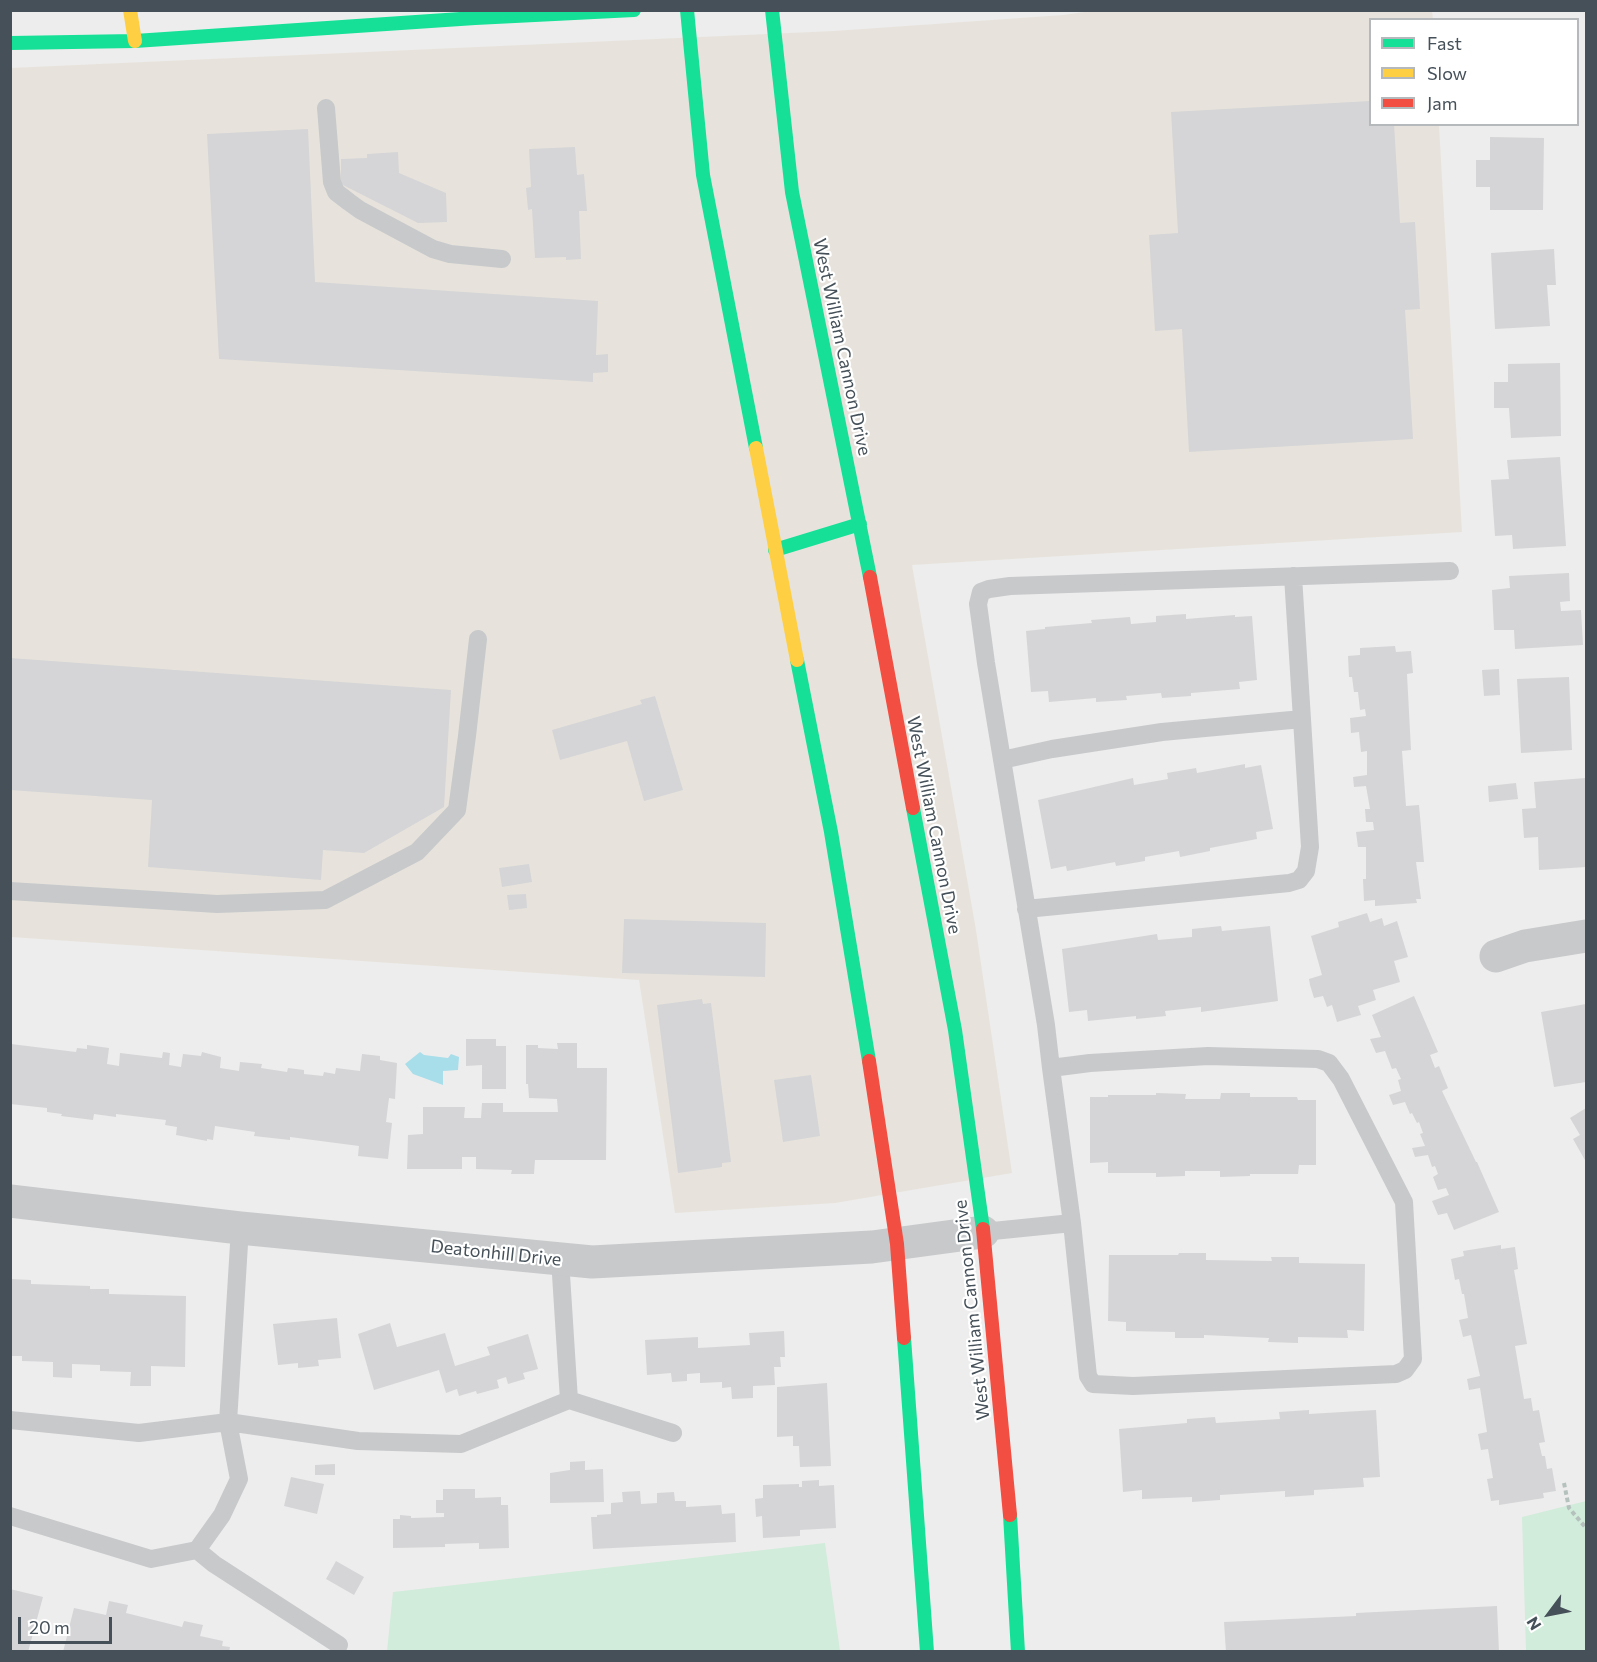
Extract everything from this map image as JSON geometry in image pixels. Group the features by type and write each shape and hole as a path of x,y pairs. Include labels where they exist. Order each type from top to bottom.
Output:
{"main road":[{"path":"130,10 135,40"},
{"path":"10,43 135,40 634,10"},
{"path":"687,10 703,176 845,912 897,1244 927,1652"},
{"name":"West William Cannon Drive","path":"772,10 792,192 860,524 954,1030 983,1232 1009,1491 1018,1652"},
{"path":"775,550 860,524"}],"street":[{"path":"1496,956 1525,946 1587,936"},
{"name":"Deatonhill Drive","path":"10,1201 240,1228 592,1262 872,1247 983,1232"}],"lane":[{"path":"326,108 332,182 336,192 349,202 433,249 450,254 502,260"},
{"path":"1051,1068 1090,1063 1208,1056 1318,1059 1329,1063 1341,1078 1404,1202 1413,1359 1405,1370 1396,1374 1133,1386 1093,1384 1088,1376 1072,1223 1051,1068 978,604 981,592 1010,586 1450,571"},
{"path":"1026,909 1265,886 1299,880 1306,871 1310,847 1293,576"},
{"path":"10,891 217,904 325,900 417,852 456,810 467,736 477,639"},
{"path":"1002,760 1052,749 1162,732 1302,719"},
{"path":"983,1232 1072,1223"},
{"path":"10,1516 151,1559 197,1550 222,1515 239,1479 228,1422 240,1228"},
{"path":"560,1259 569,1400"},
{"path":"10,1420 139,1433 228,1422 358,1441 461,1444 569,1400 673,1433"},
{"path":"197,1550 214,1564 339,1645"}],"path":[{"path":"1564,1483 1569,1508 1587,1528"}],"shaded area":[{"path":"1098,10 1432,11 1433,18 1369,18 1369,126 1439,126 1462,532 912,565 976,930 1012,1173 835,1203 675,1213 639,980 11,937 10,68 834,31 1063,15"}],"green space":[{"path":"1586,1501 1586,1651 1526,1651 1522,1517"},
{"path":"825,1543 840,1651 387,1651 393,1592"}],"water":[{"path":"420,1052 424,1055 448,1058 451,1054 459,1057 458,1070 443,1071 443,1085 413,1074 405,1064"}],"building":[{"path":"1369,101 1369,126 1394,126 1400,223 1415,222 1420,309 1405,310 1413,439 1189,452 1182,329 1155,331 1149,235 1178,233 1171,112"},
{"path":"308,129 315,282 598,301 596,355 608,354 608,372 593,373 593,382 219,359 207,134"},
{"path":"1490,137 1544,138 1543,210 1490,210 1490,187 1476,187 1476,160 1490,160"},
{"path":"575,147 577,175 584,174 587,211 579,211 581,259 535,258 532,209 528,210 526,188 531,187 529,149"},
{"path":"398,152 399,173 446,193 447,222 418,223 341,184 341,159 367,158 367,154"},
{"path":"1554,249 1556,285 1547,285 1550,326 1495,329 1491,253"},
{"path":"1560,363 1561,436 1511,438 1509,408 1494,408 1494,382 1508,382 1508,364"},
{"path":"1560,457 1566,546 1513,549 1512,535 1495,536 1491,480 1509,479 1507,460"},
{"path":"1569,573 1570,601 1560,602 1561,611 1581,610 1583,645 1515,649 1514,630 1494,630 1492,590 1510,588 1509,576"},
{"path":"1186,614 1186,619 1252,616 1257,680 1239,682 1240,689 1191,693 1191,696 1162,698 1161,693 1126,696 1127,700 1096,702 1096,698 1049,702 1048,691 1031,692 1026,631 1092,623 1091,620 1130,617 1131,624 1156,622 1156,616"},
{"path":"1395,646 1396,652 1411,651 1413,673 1407,674 1411,750 1402,751 1406,806 1419,805 1424,862 1416,862 1421,899 1416,899 1417,903 1375,906 1375,900 1364,901 1363,879 1366,879 1366,847 1358,847 1356,832 1374,830 1373,822 1366,822 1365,809 1370,809 1366,786 1354,787 1353,777 1367,775 1367,751 1361,752 1359,732 1351,733 1350,718 1366,716 1365,709 1360,710 1358,692 1354,692 1352,677 1349,677 1348,656 1360,655 1360,648"},
{"path":"10,658 451,690 444,807 364,853 323,850 321,880 148,867 152,800 10,790"},
{"path":"1499,669 1500,695 1484,696 1482,670"},
{"path":"1569,677 1572,750 1521,753 1517,679"},
{"path":"655,696 683,790 644,801 627,741 560,760 552,730 642,704 640,700"},
{"path":"1245,764 1245,768 1261,765 1273,829 1256,832 1257,839 1210,848 1210,851 1180,857 1179,851 1145,857 1145,861 1116,866 1115,862 1067,871 1066,866 1051,869 1038,800 1133,778 1134,785 1168,779 1167,773 1196,768 1197,773"},
{"path":"1586,778 1586,867 1539,870 1538,837 1524,838 1522,809 1536,808 1534,782"},
{"path":"1516,783 1518,799 1489,802 1488,786"},
{"path":"529,864 532,882 502,887 499,868"},
{"path":"526,894 527,908 509,910 507,895"},
{"path":"1367,913 1370,922 1382,918 1384,926 1397,921 1408,957 1394,961 1400,982 1373,990 1376,1000 1358,1006 1361,1015 1337,1022 1332,1005 1327,1007 1323,996 1314,998 1310,985 1309,979 1322,975 1311,936 1339,927 1338,922"},
{"path":"624,919 766,923 765,977 622,973"},
{"path":"1221,926 1222,931 1270,926 1278,1001 1201,1012 1201,1007 1165,1011 1166,1016 1136,1019 1136,1016 1088,1021 1087,1010 1069,1012 1062,949 1157,934 1158,940 1192,937 1192,929"},
{"path":"1414,996 1438,1052 1430,1055 1435,1068 1439,1066 1448,1088 1442,1091 1499,1212 1454,1230 1447,1213 1438,1215 1432,1201 1449,1195 1446,1188 1438,1190 1433,1177 1438,1174 1435,1166 1432,1167 1428,1155 1415,1157 1412,1148 1425,1146 1420,1134 1423,1133 1419,1122 1417,1123 1412,1113 1410,1114 1405,1102 1393,1105 1389,1095 1401,1091 1398,1080 1401,1079 1396,1068 1392,1069 1385,1051 1376,1053 1370,1039 1381,1037 1372,1015"},
{"path":"702,999 703,1004 711,1003 731,1162 722,1163 722,1167 678,1173 657,1005"},
{"path":"1586,1004 1586,1082 1554,1087 1541,1012"},
{"path":"466,1039 496,1039 496,1046 506,1046 506,1089 482,1089 482,1065 466,1066"},
{"path":"557,1043 577,1043 577,1068 607,1068 606,1160 535,1160 534,1174 511,1174 512,1170 476,1169 476,1157 462,1157 462,1169 407,1169 408,1135 423,1134 423,1107 465,1107 464,1118 481,1118 482,1103 503,1103 503,1112 558,1112 557,1099 529,1098 528,1084 526,1084 526,1045 558,1049"},
{"path":"11,1044 76,1052 77,1048 87,1049 87,1045 109,1048 107,1064 119,1066 120,1053 162,1058 163,1052 170,1053 169,1065 181,1067 183,1054 201,1056 202,1052 221,1057 220,1068 239,1071 240,1062 262,1064 261,1068 287,1072 288,1068 304,1070 304,1074 323,1076 324,1072 335,1074 336,1068 360,1071 362,1054 380,1056 380,1060 397,1063 395,1099 389,1098 386,1122 392,1123 388,1159 358,1156 359,1146 290,1137 290,1140 254,1136 255,1132 215,1126 213,1140 207,1139 207,1141 176,1135 177,1127 165,1125 166,1120 116,1114 116,1117 94,1114 93,1120 61,1116 62,1114 47,1112 47,1108 10,1104"},
{"path":"811,1075 820,1136 783,1142 774,1080"},
{"path":"1156,1093 1186,1094 1185,1099 1220,1099 1221,1093 1250,1093 1250,1097 1297,1097 1298,1100 1316,1100 1316,1165 1299,1165 1298,1174 1250,1174 1250,1176 1220,1177 1220,1171 1185,1171 1185,1176 1156,1177 1156,1173 1108,1173 1108,1162 1090,1163 1090,1097 1156,1095"},
{"path":"1586,1108 1586,1162 1573,1139 1580,1135 1570,1118"},
{"path":"1501,1245 1501,1249 1515,1247 1518,1269 1514,1270 1527,1344 1515,1346 1524,1399 1531,1398 1533,1411 1539,1410 1545,1442 1539,1443 1542,1456 1545,1456 1547,1469 1552,1468 1556,1491 1543,1493 1544,1498 1499,1505 1499,1500 1491,1501 1487,1479 1493,1478 1488,1449 1481,1450 1478,1434 1487,1432 1480,1388 1469,1390 1467,1379 1480,1376 1471,1335 1463,1337 1459,1320 1468,1318 1464,1294 1462,1294 1459,1279 1455,1280 1451,1259 1464,1256 1463,1251"},
{"path":"1179,1253 1206,1253 1206,1260 1272,1261 1271,1257 1299,1257 1299,1263 1365,1264 1364,1331 1347,1330 1348,1338 1298,1337 1298,1343 1268,1342 1269,1338 1204,1335 1204,1338 1175,1338 1175,1332 1126,1331 1126,1322 1108,1321 1109,1255 1178,1255"},
{"path":"10,1279 31,1280 31,1284 90,1286 90,1289 109,1289 109,1294 186,1296 185,1367 151,1366 151,1386 130,1386 131,1372 100,1371 100,1365 72,1364 72,1378 53,1377 53,1362 22,1361 22,1356 10,1356"},
{"path":"337,1318 341,1358 318,1360 319,1366 298,1368 298,1363 278,1365 273,1324"},
{"path":"390,1323 397,1347 445,1333 455,1366 490,1355 487,1347 528,1334 538,1369 523,1373 525,1379 508,1384 506,1377 497,1380 499,1388 477,1394 476,1391 459,1396 457,1389 446,1393 439,1370 374,1390 358,1334"},
{"path":"784,1331 785,1357 780,1357 781,1367 774,1367 775,1385 753,1386 753,1398 732,1399 731,1387 722,1388 722,1382 700,1383 700,1373 687,1374 687,1381 672,1382 671,1373 647,1375 645,1340 698,1337 698,1348 750,1345 749,1333"},
{"path":"827,1383 831,1466 800,1467 799,1446 793,1446 793,1436 777,1437 777,1387"},
{"path":"1309,1410 1309,1414 1376,1410 1380,1477 1363,1478 1364,1487 1314,1490 1314,1495 1285,1497 1285,1491 1220,1495 1220,1500 1192,1502 1192,1497 1142,1499 1142,1490 1123,1492 1119,1429 1187,1423 1187,1419 1215,1417 1216,1423 1280,1419 1279,1412"},
{"path":"585,1461 585,1470 603,1469 604,1502 550,1503 550,1473 570,1470 570,1462"},
{"path":"335,1464 335,1475 315,1475 315,1465"},
{"path":"291,1477 324,1484 317,1514 284,1506"},
{"path":"819,1480 819,1486 834,1485 836,1528 800,1530 800,1536 763,1538 762,1516 756,1517 755,1499 763,1498 763,1485 799,1484 799,1487 802,1487 802,1481"},
{"path":"443,1489 475,1489 475,1498 501,1497 501,1505 508,1505 509,1548 479,1549 479,1543 445,1544 445,1547 393,1548 393,1519 400,1519 400,1515 411,1516 411,1518 444,1517 444,1513 436,1513 436,1500 443,1500"},
{"path":"640,1491 641,1504 657,1503 657,1493 674,1492 675,1501 686,1501 686,1507 721,1505 722,1514 735,1513 736,1542 593,1549 591,1517 611,1514 611,1503 623,1502 622,1492"},
{"path":"336,1561 364,1577 354,1595 326,1579"},
{"path":"10,1589 43,1597 28,1652 10,1652"},
{"path":"109,1601 128,1605 126,1613 182,1627 184,1621 203,1625 200,1636 223,1641 222,1646 230,1647 229,1652 63,1652 74,1608 106,1615"},
{"path":"1497,1606 1499,1652 1226,1652 1224,1622"}],"traffic: fast":[{"path":"10,43 135,41 475,18 634,10"},
{"path":"687,10 703,175 756,448"},
{"path":"772,10 792,192 870,577"},
{"path":"775,550 860,524"},
{"path":"797,660 831,832 869,1061"},
{"path":"913,808 955,1030 983,1229"},
{"path":"904,1338 927,1652"},
{"path":"1010,1515 1018,1652"}],"traffic: slow":[{"path":"130,10 135,41"},
{"path":"756,448 797,660"}],"traffic: jam":[{"path":"870,577 913,808"},
{"path":"869,1061 897,1244 904,1338"},
{"path":"983,1229 1010,1515"}]}
